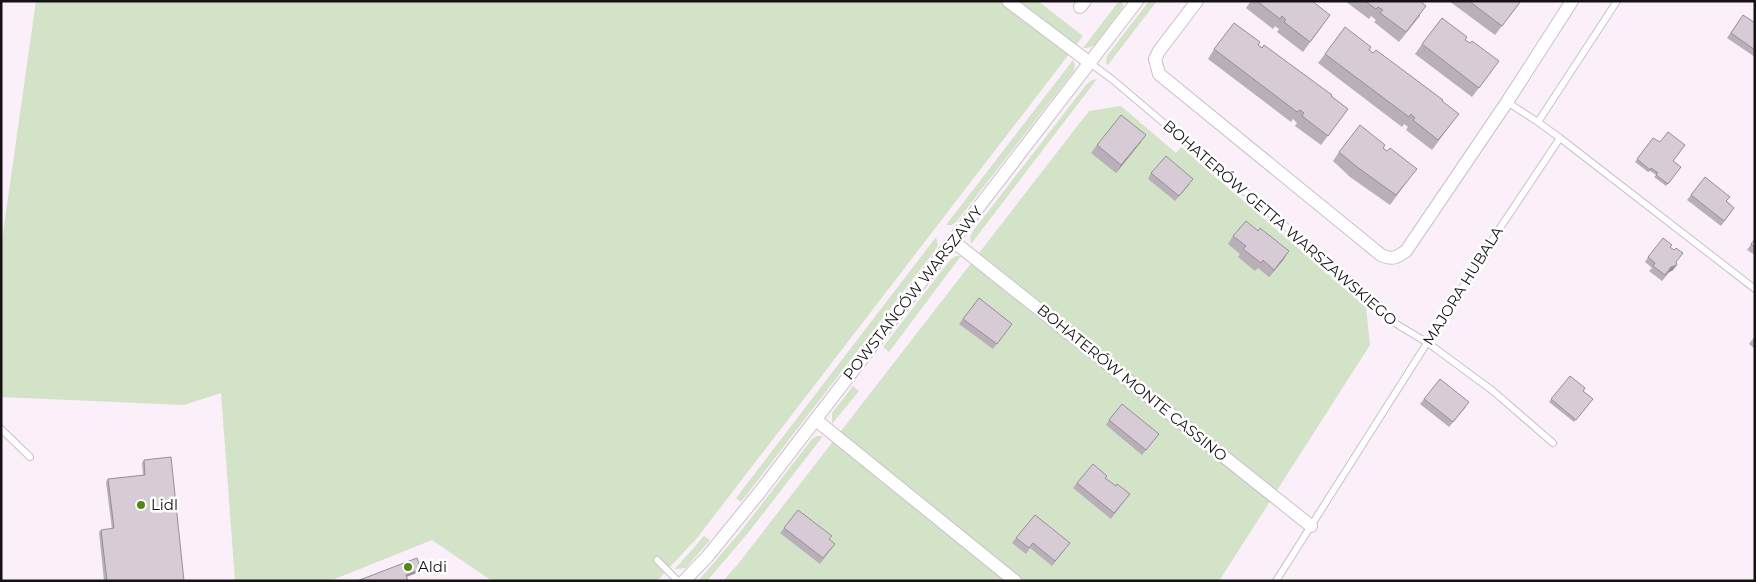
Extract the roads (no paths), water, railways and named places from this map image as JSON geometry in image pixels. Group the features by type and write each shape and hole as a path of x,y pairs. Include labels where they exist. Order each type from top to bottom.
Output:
{"street":[{"name":"BOHATERÓW GETTA WARSZAWSKIEGO","path":"1008,1 1090,63"},
{"name":"POWSTAŃCÓW WARSZAWY","path":"684,581 730,529 816,420 1137,1"},
{"path":"1198,1 1159,50 1155,59 1159,74 1381,255 1389,259 1396,258 1406,251 1507,102 1572,1"},
{"name":"BOHATERÓW MONTE CASSINO","path":"953,241 1311,526"},
{"path":"816,420 1015,581"}],"lane":[{"path":"1538,122 1618,1"},
{"name":"BOHATERÓW GETTA WARSZAWSKIEGO","path":"1090,63 1113,80 1362,291 1393,322 1428,343 1493,391 1553,443"},
{"path":"1507,102 1560,138 1755,289"},
{"name":"MAJORA HUBALA","path":"1276,581 1500,228 1560,138"},
{"path":"1,429 30,457"},
{"path":"657,560 678,581"}],"place":[{"name":"Lidl","path":"141,505"},
{"name":"Aldi","path":"408,567"}]}
